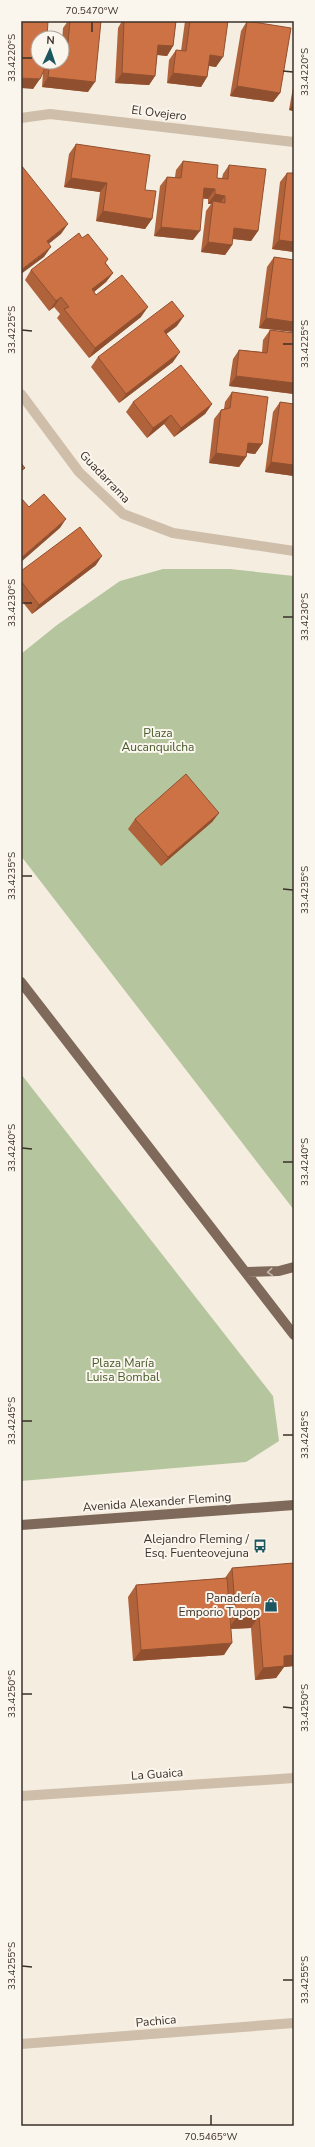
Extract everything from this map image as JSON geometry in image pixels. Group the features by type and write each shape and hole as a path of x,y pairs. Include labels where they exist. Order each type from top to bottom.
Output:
{"main road":[{"path":"21,982 294,1335"},
{"path":"246,1272 279,1271 294,1267"},
{"name":"Avenida Alexander Fleming","path":"21,1526 294,1505"}],"street":[{"name":"El Ovejero","path":"21,118 50,114 294,142"},
{"name":"Guadarrama","path":"21,394 79,472 123,514 173,533 294,551"},
{"name":"La Guaica","path":"21,1796 294,1778"},
{"name":"Pachica","path":"21,2044 294,2023"}],"green space":[{"name":"Plaza Aucanquilcha","path":"163,569 230,569 294,576 294,1210 21,856 21,654 57,625 120,581"},
{"name":"Plaza María Luisa Bombal","path":"21,1074 273,1396 279,1441 246,1462 21,1481"}],"building":[{"path":"21,21 48,21 47,30 30,30 30,70 44,70 40,79 21,78"},
{"path":"70,21 101,21 95,82 48,77 49,70 70,70"},
{"path":"124,21 176,21 173,46 158,45 155,76 122,73"},
{"path":"190,21 228,21 223,57 210,55 207,77 173,73 176,50 186,51"},
{"path":"247,21 291,28 280,93 237,86"},
{"path":"76,144 150,155 145,190 156,191 152,219 103,211 107,183 71,178"},
{"path":"183,161 218,165 217,178 228,179 229,165 266,169 258,231 234,228 232,245 208,242 213,201 225,203 225,196 215,194 215,189 204,188 200,231 161,227 167,177 181,178"},
{"path":"21,165 68,224 47,241 51,247 21,270"},
{"path":"287,173 294,173 294,242 279,240"},
{"path":"79,233 82,238 88,234 108,259 105,263 113,273 92,289 96,295 122,275 148,307 95,348 64,309 69,307 61,297 56,301 31,270"},
{"path":"274,257 294,260 294,322 266,318"},
{"path":"172,301 184,316 164,331 180,352 126,394 98,357"},
{"path":"270,330 294,333 294,383 236,376 239,350 267,353"},
{"path":"181,365 212,404 181,428 171,415 153,428 133,402"},
{"path":"232,392 268,397 262,444 248,443 246,457 216,453 221,410 230,408"},
{"path":"280,402 294,404 294,465 271,462"},
{"path":"21,463 25,468 21,471"},
{"path":"44,494 66,519 21,558 21,498 29,507"},
{"path":"80,527 102,556 39,605 21,581 21,571"},
{"path":"186,774 219,813 168,857 135,819"},
{"path":"294,1563 294,1655 284,1656 284,1666 263,1668 259,1616 236,1618 232,1568"},
{"path":"227,1578 232,1643 141,1650 136,1585"}],"place":[{"name":"Alejandro Fleming / Esq. Fuenteovejuna","path":"260,1546"},
{"name":"Panadería Emporio Tupop","path":"271,1605"}]}
